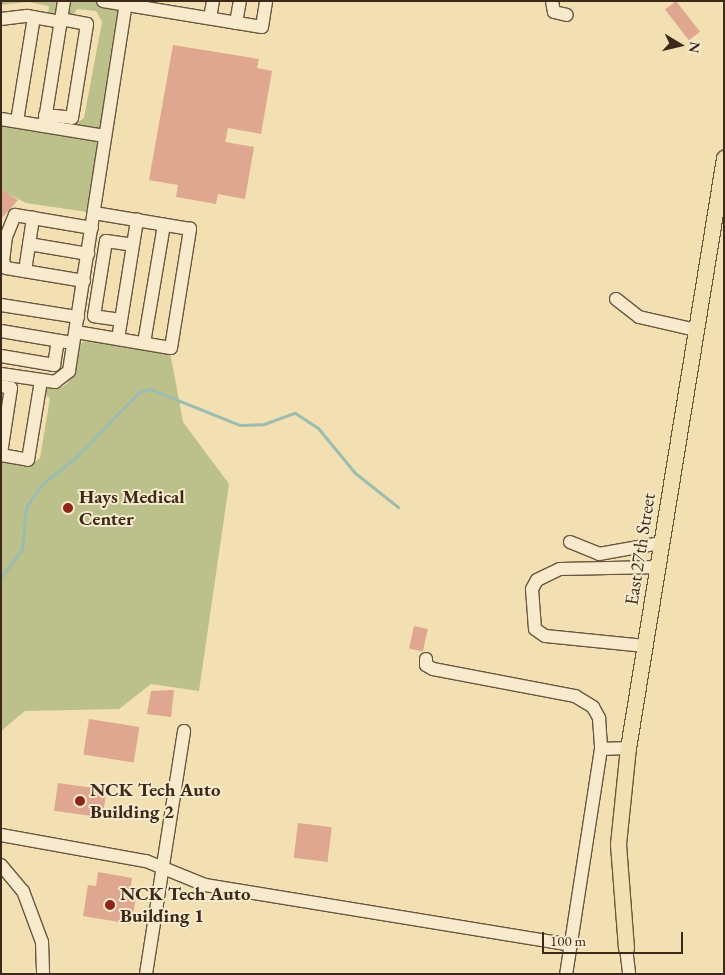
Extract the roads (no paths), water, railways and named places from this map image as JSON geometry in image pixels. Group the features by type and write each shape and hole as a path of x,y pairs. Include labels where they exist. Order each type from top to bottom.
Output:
{"main road":[{"name":"East 27th Street","path":"626,948 618,844 628,748 724,158"}],"street":[{"path":"44,120 64,1"},
{"path":"103,1 157,5 210,18 262,27 266,1"},
{"path":"210,18 213,1"},
{"path":"236,22 240,1"},
{"path":"552,1 554,12 567,15"},
{"path":"1,374 55,382 65,377 75,338 126,4"},
{"path":"17,121 34,17"},
{"path":"1,19 34,17 87,24 72,118 17,121 1,119"},
{"path":"44,120 105,136"},
{"path":"1,331 58,341 75,338 118,339 171,348 190,229 94,213"},
{"path":"84,281 6,268 3,258 10,220 15,215 92,228"},
{"path":"24,271 33,218"},
{"path":"118,339 137,220"},
{"path":"144,343 164,224"},
{"path":"121,320 94,316 95,306 106,241 133,245"},
{"path":"29,244 88,254"},
{"path":"616,299 639,317 696,330"},
{"path":"1,305 78,317"},
{"path":"1,356 54,365 58,341"},
{"path":"1,386 12,388 1,454 28,460 41,381"},
{"path":"570,542 599,554 661,543"},
{"path":"645,646 545,636 535,629 532,589 537,580 560,570 658,567"},
{"path":"426,658 426,665 433,669 554,690 585,700 599,718 601,749 566,974"},
{"path":"146,974 184,731"},
{"path":"601,749 628,748"},
{"path":"1,835 146,861 205,885 571,945"},
{"path":"1,865 23,891 42,942 43,974"},
{"path":"626,948 629,974"}],"waterway":[{"path":"1,577 22,549 26,507 42,484 75,458 139,392 150,389 240,425 264,424 295,413 318,428 355,473 398,507"}],"place":[{"name":"Hays Medical Center","path":"68,508"},
{"name":"NCK Tech Auto Building 2","path":"80,801"},
{"name":"NCK Tech Auto Building 1","path":"110,905"}]}
